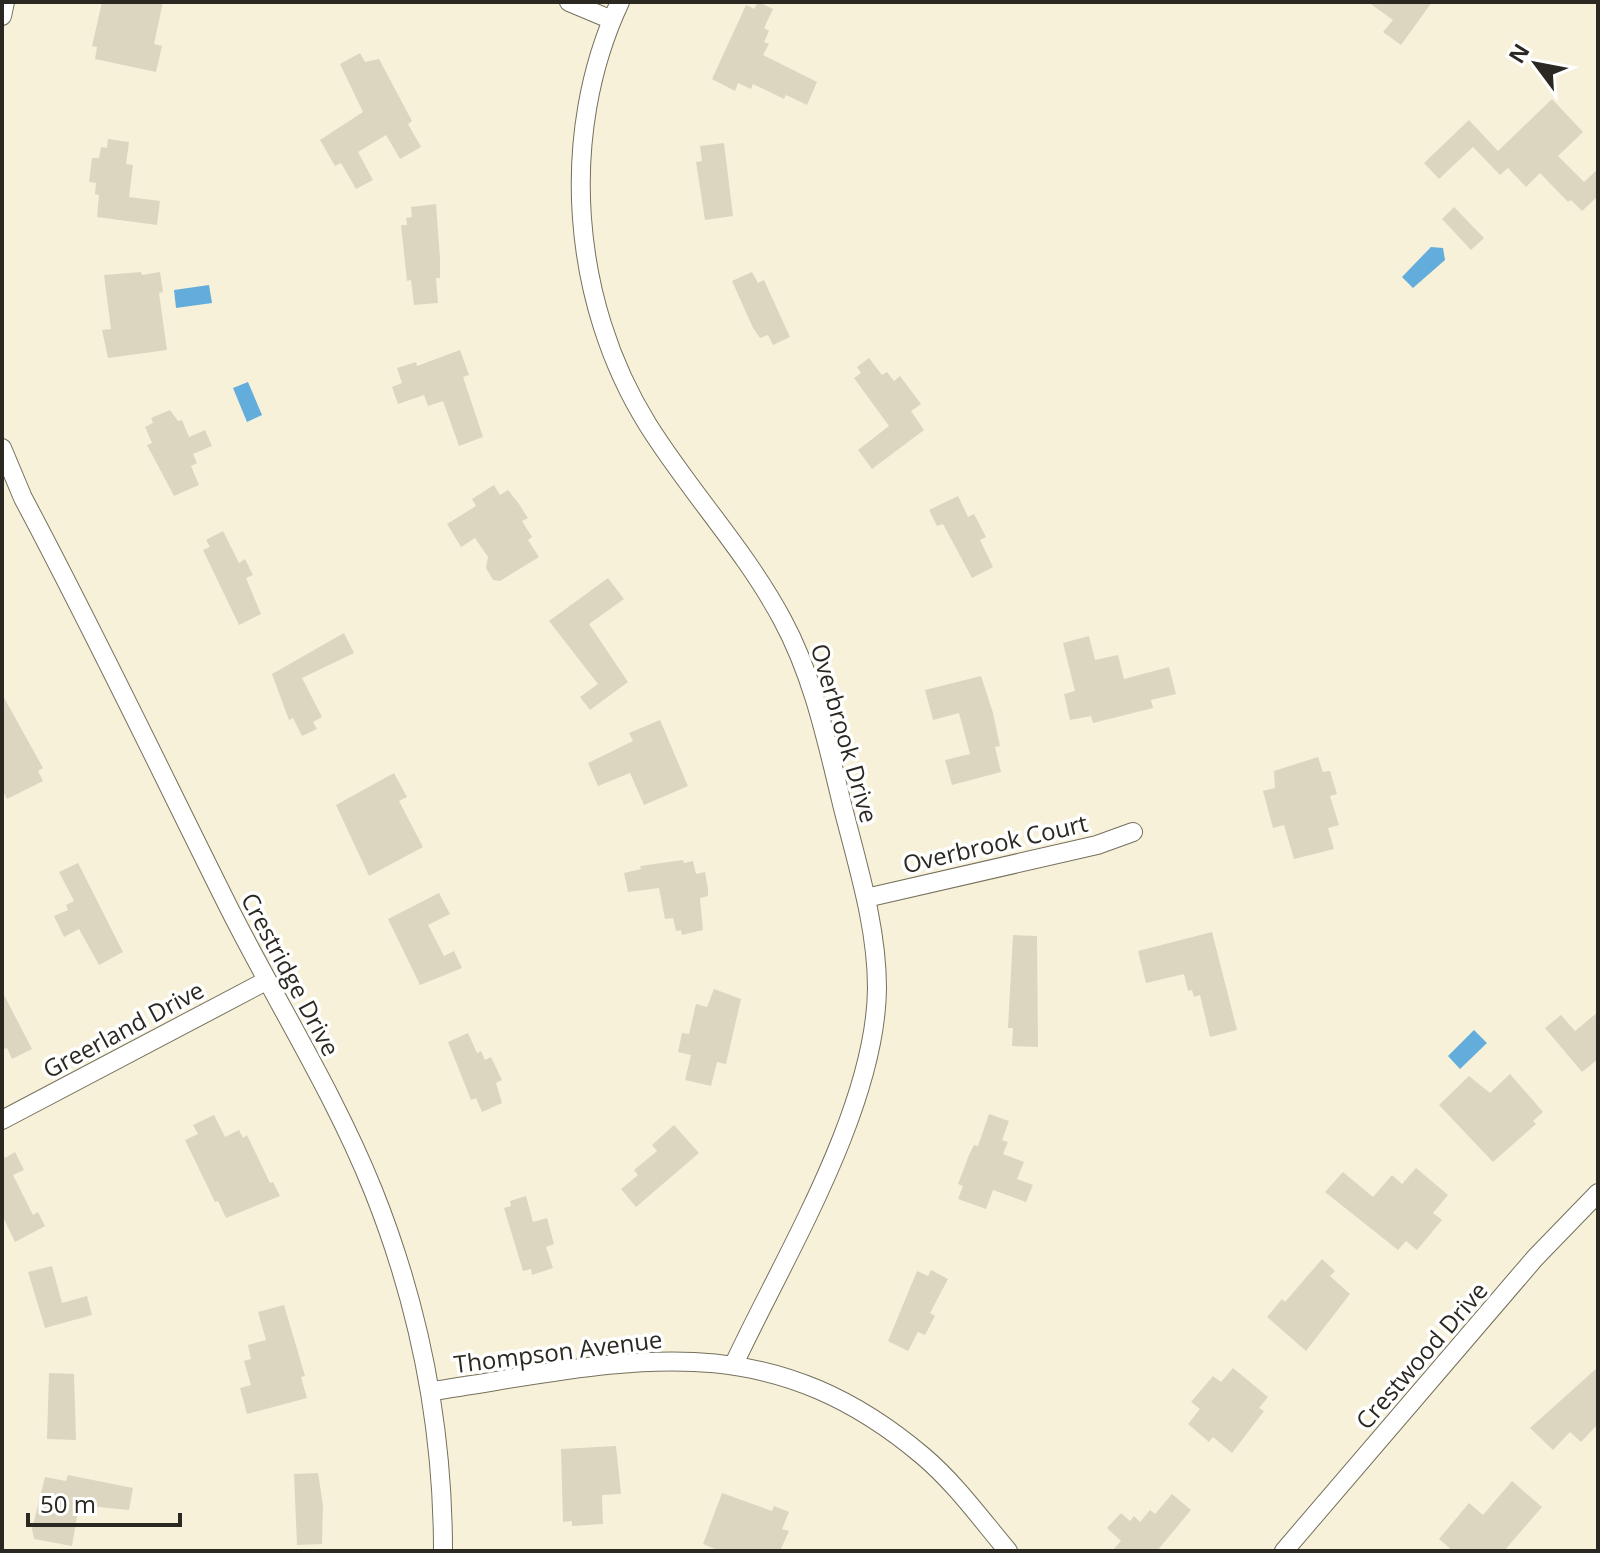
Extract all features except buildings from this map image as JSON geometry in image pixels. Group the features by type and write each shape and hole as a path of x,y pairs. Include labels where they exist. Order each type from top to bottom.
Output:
{"street":[{"path":"2,16 5,2"},
{"path":"569,2 612,20"},
{"name":"Overbrook Drive","path":"620,2 593,75 585,116 582,213 592,289 610,346 638,408 682,476 756,576 798,651 822,722 866,898 877,988 866,1070 832,1158 734,1364"},
{"name":"Crestridge Drive","path":"2,448 23,498 266,981 340,1119 373,1190 415,1321 432,1391 443,1551"},
{"name":"Overbrook Court","path":"866,898 1097,845 1133,832"},
{"name":"Greerland Drive","path":"2,1120 266,981"},
{"name":"Crestwood Drive","path":"1284,1551 1535,1258 1598,1193"},
{"name":"Thompson Avenue","path":"432,1391 645,1360 734,1364 820,1390 881,1423 925,1458 1008,1551"}],"water":[{"path":"1431,247 1443,248 1445,260 1413,288 1402,277"},
{"path":"209,285 212,303 176,308 174,290"},
{"path":"248,382 262,415 247,422 233,388"},
{"path":"1474,1030 1487,1043 1460,1069 1448,1056"}]}
